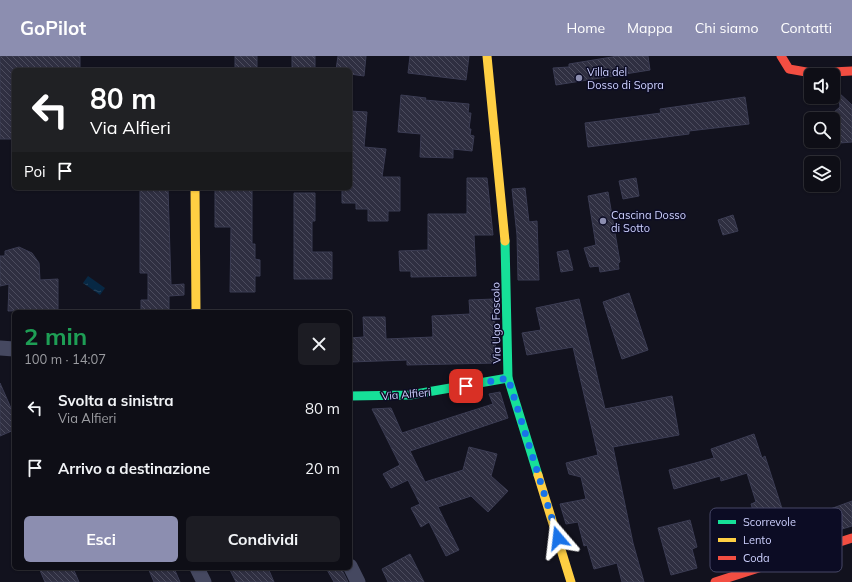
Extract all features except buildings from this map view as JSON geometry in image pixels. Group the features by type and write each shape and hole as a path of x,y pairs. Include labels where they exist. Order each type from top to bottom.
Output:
{"street":[{"name":"Via Ugo Foscolo","path":"487,56 505,236 508,378 571,582"},
{"path":"781,56 789,69 812,73 852,71"},
{"path":"195,190 196,310"},
{"path":"0,348 12,349"},
{"name":"Via Alfieri","path":"352,396 368,397 424,394 508,378"},
{"path":"842,542 852,538"},
{"path":"198,570 204,582"},
{"path":"352,570 358,582"},
{"path":"715,582 746,578 762,572"}],"water":[{"path":"88,276 105,288 100,295 83,283"}],"traffic: fast":[{"path":"505,241 508,378 538,475"},
{"path":"352,396 410,395 508,378"}],"traffic: slow":[{"path":"487,56 505,241"},
{"path":"195,190 196,310"},
{"path":"538,475 571,582"}],"traffic: jam":[{"path":"781,56 789,69 812,73 852,71"},
{"path":"842,541 852,538"},
{"path":"715,582 746,572"}],"place":[{"name":"Villa del Dosso di Sopra","path":"579,78"},
{"name":"Cascina Dosso di Sotto","path":"603,221"}],"route":[{"path":"466,386 508,378 558,538"}]}
